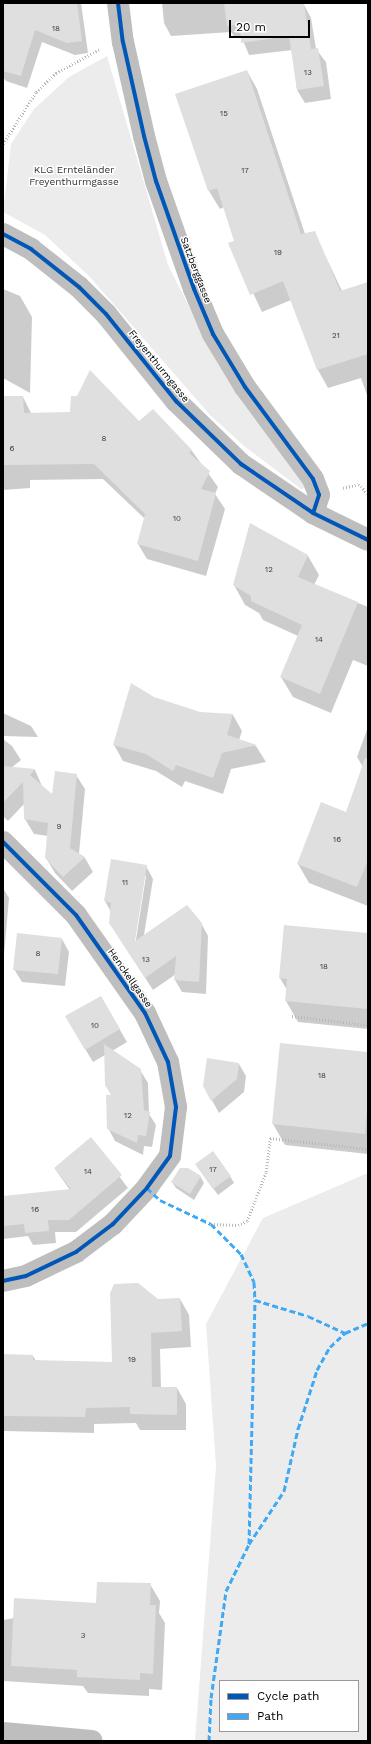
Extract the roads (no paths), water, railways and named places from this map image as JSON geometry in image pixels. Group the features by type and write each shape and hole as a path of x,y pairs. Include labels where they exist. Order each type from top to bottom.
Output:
{"street":[{"name":"Satzberggasse","path":"118,3 123,42 144,136 156,181 194,289 214,334 245,387 313,479 319,495 313,513"},
{"name":"Freyenthurmgasse","path":"3,234 49,262 80,287 106,314 176,401 241,464 313,513 368,540"},
{"name":"Henckellgasse","path":"3,842 76,915 145,1013 168,1062 176,1107 170,1156 147,1188 113,1224 76,1252 26,1276 3,1280"},
{"path":"3,1733 92,1741"}],"park label":[{"name":"KLG Ernteländer Freyenthurmgasse","path":"74,174"}]}
